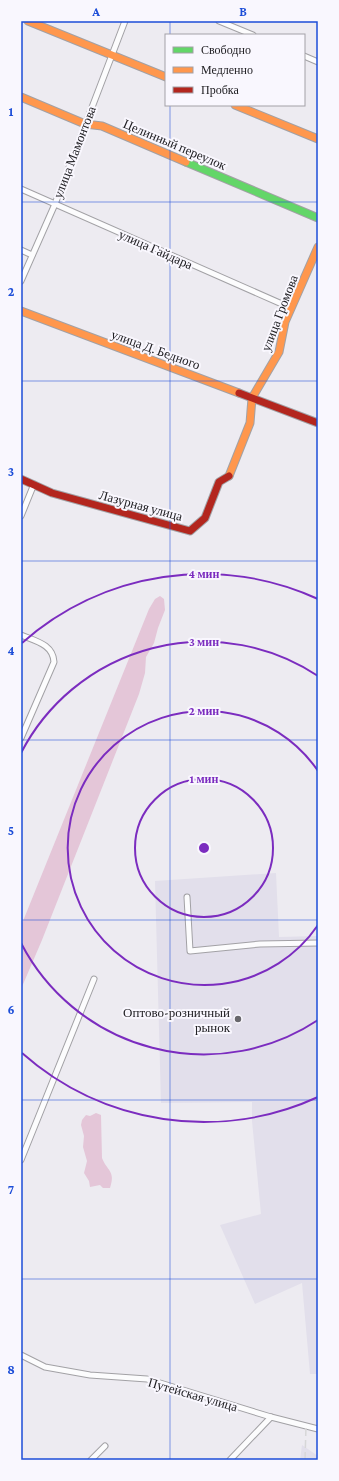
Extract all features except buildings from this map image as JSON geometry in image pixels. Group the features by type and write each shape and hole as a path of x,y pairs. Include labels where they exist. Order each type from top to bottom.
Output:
{"street":[{"path":"28,21 165,77"},
{"name":"улица Мамонтова","path":"21,281 55,204 125,21"},
{"path":"219,21 251,34"},
{"path":"305,56 318,62"},
{"name":"Целинный переулок","path":"21,98 85,124 102,126 318,218"},
{"path":"237,106 318,139"},
{"name":"улица Гайдара","path":"21,189 291,308"},
{"name":"улица Громова","path":"229,477 250,423 252,398 279,352 285,322 318,247"},
{"path":"21,250 32,255"},
{"name":"улица Д. Бедного","path":"21,311 318,423"},
{"name":"Лазурная улица","path":"21,479 52,493 190,531 205,518 220,482 229,477"},
{"path":"21,516 34,484"},
{"path":"21,634 45,645 52,652 54,662 22,734"},
{"path":"187,897 190,951 260,944 318,943"},
{"path":"21,1160 94,980"},
{"name":"Путейская улица","path":"21,1355 45,1367 90,1375 147,1379 318,1429"},
{"path":"230,1460 271,1416"},
{"path":"91,1460 105,1446"}],"shaded area":[{"path":"160,596 164,599 165,610 154,643 146,657 145,673 139,694 42,940 21,989 21,926 149,609 155,599"},
{"name":"Оптово-розничный рынок","path":"276,873 279,937 318,936 318,1374 310,1374 302,1283 255,1304 220,1225 261,1214 252,1121 252,1102 161,1103 155,881"},
{"path":"96,1113 101,1115 102,1158 111,1174 112,1182 110,1188 103,1188 100,1185 90,1187 89,1181 84,1173 87,1161 83,1147 84,1136 81,1125 82,1120 86,1115 90,1116"},
{"path":"302,1445 318,1456 318,1460 300,1460"}],"railway":[{"path":"305,1460 306,1426"}],"traffic: fast":[{"path":"186,162 318,218"}],"traffic: slow":[{"path":"28,21 165,77"},
{"path":"21,97 85,124 102,126 186,162"},
{"path":"237,106 318,139"},
{"path":"229,476 250,423 252,398 279,352 285,322 318,247"},
{"path":"21,311 239,393"}],"traffic: jam":[{"path":"239,393 318,423"},
{"path":"21,479 52,493 190,531 205,518 219,482 229,476"}],"place":[{"name":"Оптово-розничный рынок","path":"238,1019"}]}
